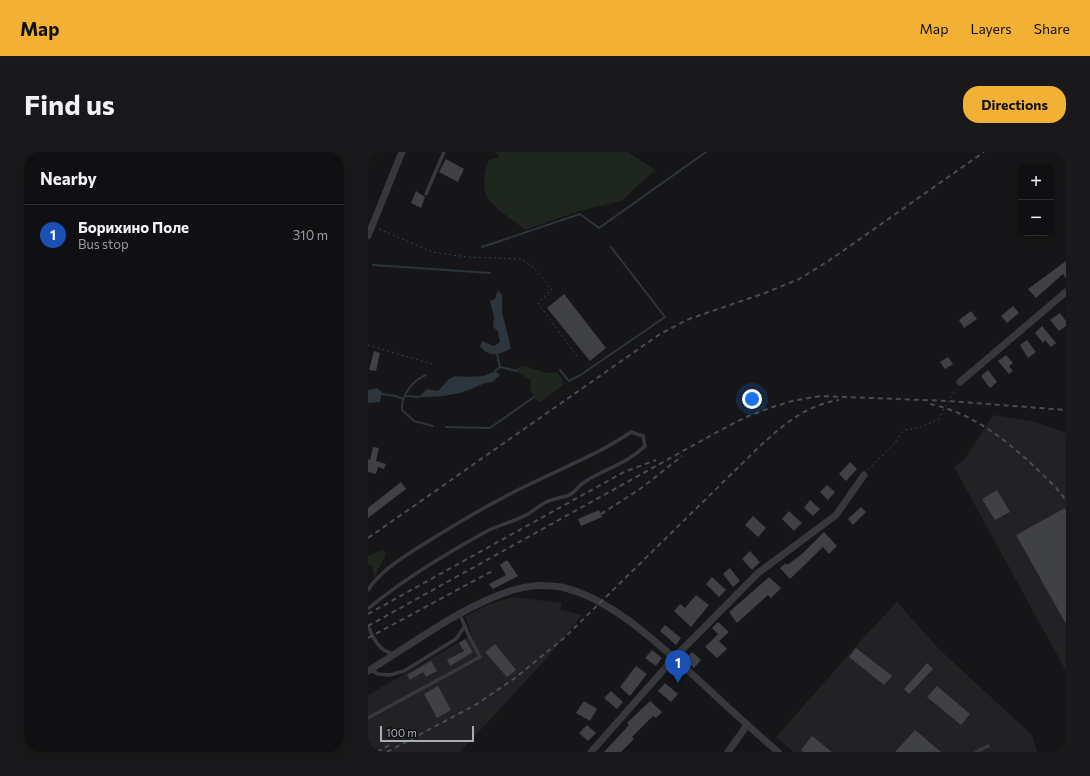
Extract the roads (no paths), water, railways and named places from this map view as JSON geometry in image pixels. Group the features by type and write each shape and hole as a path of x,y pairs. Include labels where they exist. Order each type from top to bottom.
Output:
{"street":[{"path":"368,236 402,152"},
{"path":"960,382 1066,292"},
{"path":"591,752 674,658 758,572 836,515 864,475"},
{"path":"369,671 460,614 495,596 511,590 545,585 562,587 580,593 600,603 637,628 674,658 778,752"},
{"path":"728,752 747,724"}],"lane":[{"path":"426,194 444,152"},
{"path":"368,590 380,576 404,557 512,492 616,443 631,432 643,436 645,446 638,454 588,480 567,496 559,496 544,503 528,514 490,530 406,580 368,608"},
{"path":"368,718 480,657 460,614"},
{"path":"368,626 377,644 384,652 396,654"},
{"path":"369,671 378,674 390,675 404,670 456,639 465,626"},
{"path":"976,752 988,746"}],"waterway":[{"path":"482,247 580,214 599,228 706,152"},
{"path":"560,370 569,381 579,376 665,317 611,247"},
{"path":"373,265 490,273"},
{"path":"497,354 500,367"},
{"path":"495,371 500,367 517,371"},
{"path":"426,375 412,384 402,404 402,410 414,421 433,426"},
{"path":"382,394 396,396 403,399"},
{"path":"406,396 419,397"},
{"path":"446,427 490,428 534,397"}],"railway":[{"path":"368,538 660,334 689,319 765,293 799,279 827,262 984,152"},
{"path":"368,626 719,431 746,417 792,401 820,396 948,401 1066,410"},
{"path":"387,752 477,704 515,678 564,638 777,431 806,411 816,406 839,400"},
{"path":"930,404 946,408 975,421 1001,438 1037,469 1056,488 1066,501"},
{"path":"601,514 640,489 682,456"},
{"path":"368,614 624,472 656,460"},
{"path":"368,638 494,570"},
{"path":"377,752 391,744"}],"place":[{"name":"Борихино Поле","path":"678,683"}]}
